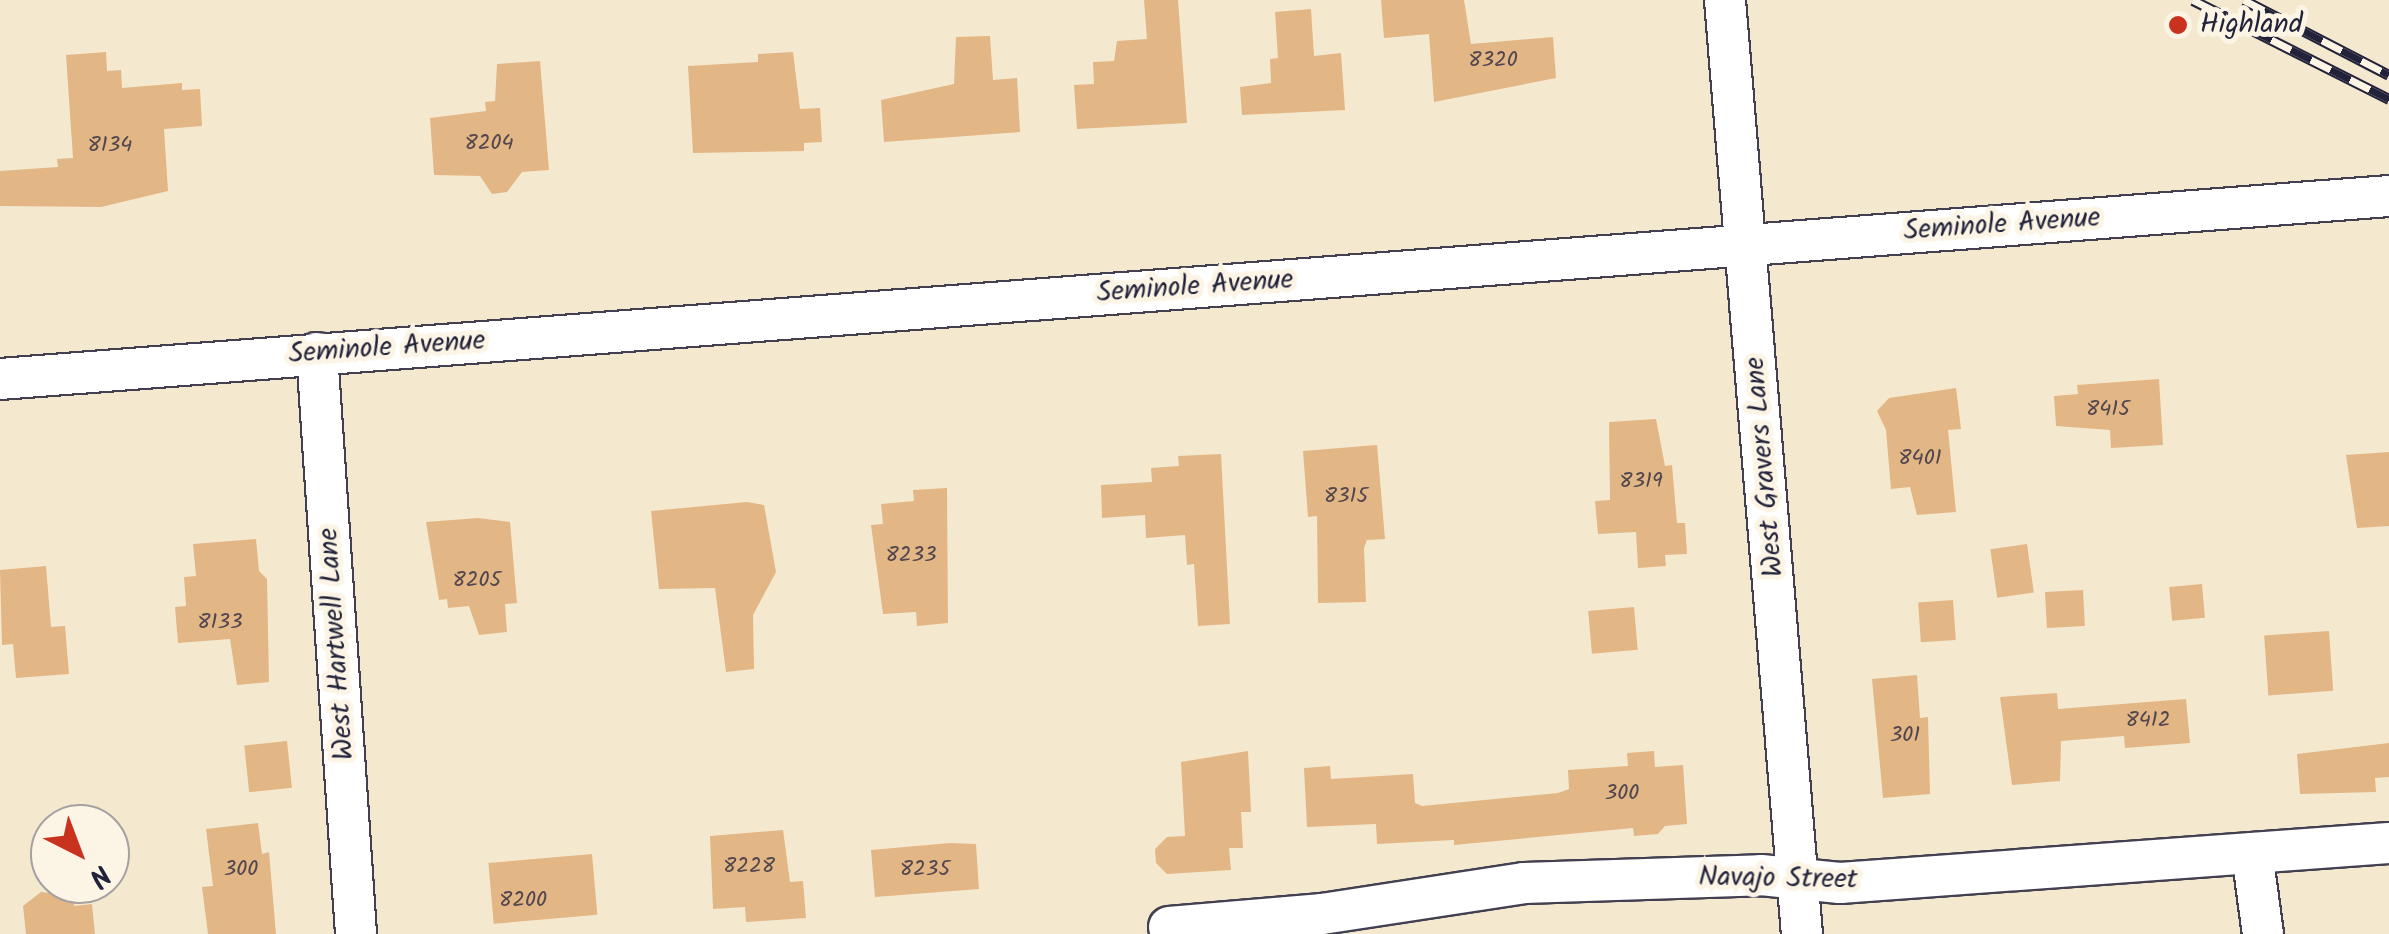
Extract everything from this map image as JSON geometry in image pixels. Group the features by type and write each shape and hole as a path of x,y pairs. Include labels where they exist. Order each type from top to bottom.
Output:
{"street":[{"name":"West Gravers Lane","path":"1726,0 1802,934"},
{"name":"Seminole Avenue","path":"0,378 2389,196"},
{"name":"West Hartwell Lane","path":"317,353 356,934"},
{"name":"Navajo Street","path":"1168,927 1322,914 1524,882 1761,875 1798,880 2389,843"},
{"path":"2252,853 2263,934"}],"building":[{"path":"1144,0 1178,0 1187,123 1077,129 1074,85 1094,84 1093,62 1114,61 1117,41 1147,39"},
{"path":"1381,0 1464,0 1471,44 1553,37 1556,78 1434,102 1429,34 1384,38"},
{"path":"1311,9 1314,56 1341,53 1345,110 1242,115 1240,87 1271,83 1270,59 1278,58 1275,12"},
{"path":"990,36 993,80 1017,78 1020,132 884,142 881,100 954,84 956,37"},
{"path":"106,52 107,71 121,70 122,88 182,83 182,90 200,89 202,126 164,129 168,191 101,207 0,206 0,171 58,167 57,159 73,158 66,55"},
{"path":"793,52 800,109 820,108 822,142 804,143 804,151 693,153 688,66 758,62 758,54"},
{"path":"540,61 549,170 522,172 507,192 492,194 480,176 434,175 430,118 486,111 485,102 495,101 497,64"},
{"path":"2159,379 2163,445 2111,448 2110,430 2056,426 2054,396 2078,394 2077,385"},
{"path":"1956,388 1961,429 1948,430 1956,512 1917,515 1910,487 1891,489 1886,430 1877,411 1889,398"},
{"path":"1656,419 1665,466 1672,465 1677,523 1685,523 1687,554 1665,555 1666,566 1638,568 1636,532 1598,534 1595,501 1610,500 1609,422"},
{"path":"1377,445 1385,539 1367,540 1364,548 1366,602 1318,603 1317,516 1308,517 1303,451"},
{"path":"2389,452 2389,526 2357,528 2346,455"},
{"path":"1221,454 1230,624 1198,626 1194,564 1187,565 1185,535 1146,538 1145,515 1102,518 1101,485 1152,482 1151,468 1179,466 1178,456"},
{"path":"947,488 948,623 917,626 916,612 883,614 871,525 883,524 881,504 914,501 913,490"},
{"path":"747,502 764,505 776,572 753,615 754,669 726,672 715,588 659,589 651,511"},
{"path":"478,518 510,522 517,603 505,604 507,632 479,635 469,606 448,608 447,599 439,600 426,522"},
{"path":"256,539 259,571 267,579 269,682 237,685 230,639 178,643 175,607 186,606 184,577 196,576 193,544"},
{"path":"2027,544 2034,593 1997,598 1990,549"},
{"path":"46,566 51,627 65,626 69,674 16,678 13,644 2,645 0,570"},
{"path":"2202,584 2205,618 2172,621 2169,587"},
{"path":"2083,590 2085,626 2047,628 2045,592"},
{"path":"1953,600 1956,640 1921,642 1918,602"},
{"path":"1634,607 1638,650 1592,654 1588,611"},
{"path":"2329,631 2333,691 2268,695 2264,636"},
{"path":"1917,675 1920,718 1928,717 1930,794 1883,798 1872,679"},
{"path":"2057,693 2058,709 2186,699 2190,743 2125,748 2124,736 2061,741 2060,781 2012,785 2000,697"},
{"path":"287,741 292,788 249,792 244,745"},
{"path":"2389,743 2389,777 2375,778 2376,792 2300,794 2297,754"},
{"path":"1248,751 1251,812 1241,812 1243,848 1229,848 1231,870 1167,874 1156,863 1155,849 1167,837 1185,836 1181,762"},
{"path":"1654,751 1655,767 1683,765 1687,824 1665,826 1658,834 1634,836 1633,828 1454,845 1454,840 1377,844 1376,824 1307,827 1304,768 1330,766 1331,779 1413,774 1415,803 1422,806 1558,793 1569,789 1568,770 1628,766 1627,753"},
{"path":"258,823 262,854 269,852 276,934 208,934 202,887 213,886 206,829"},
{"path":"783,830 790,882 803,881 806,918 746,922 745,907 713,909 710,836"},
{"path":"976,844 979,889 875,897 871,850"},
{"path":"592,854 597,915 494,924 488,863"},
{"path":"30,901 30,904 92,904 95,934 26,934 23,906"}],"railway":[{"path":"2193,0 2389,99"},
{"path":"2244,0 2389,75"}],"place":[{"name":"Highland","path":"2178,25"}]}
